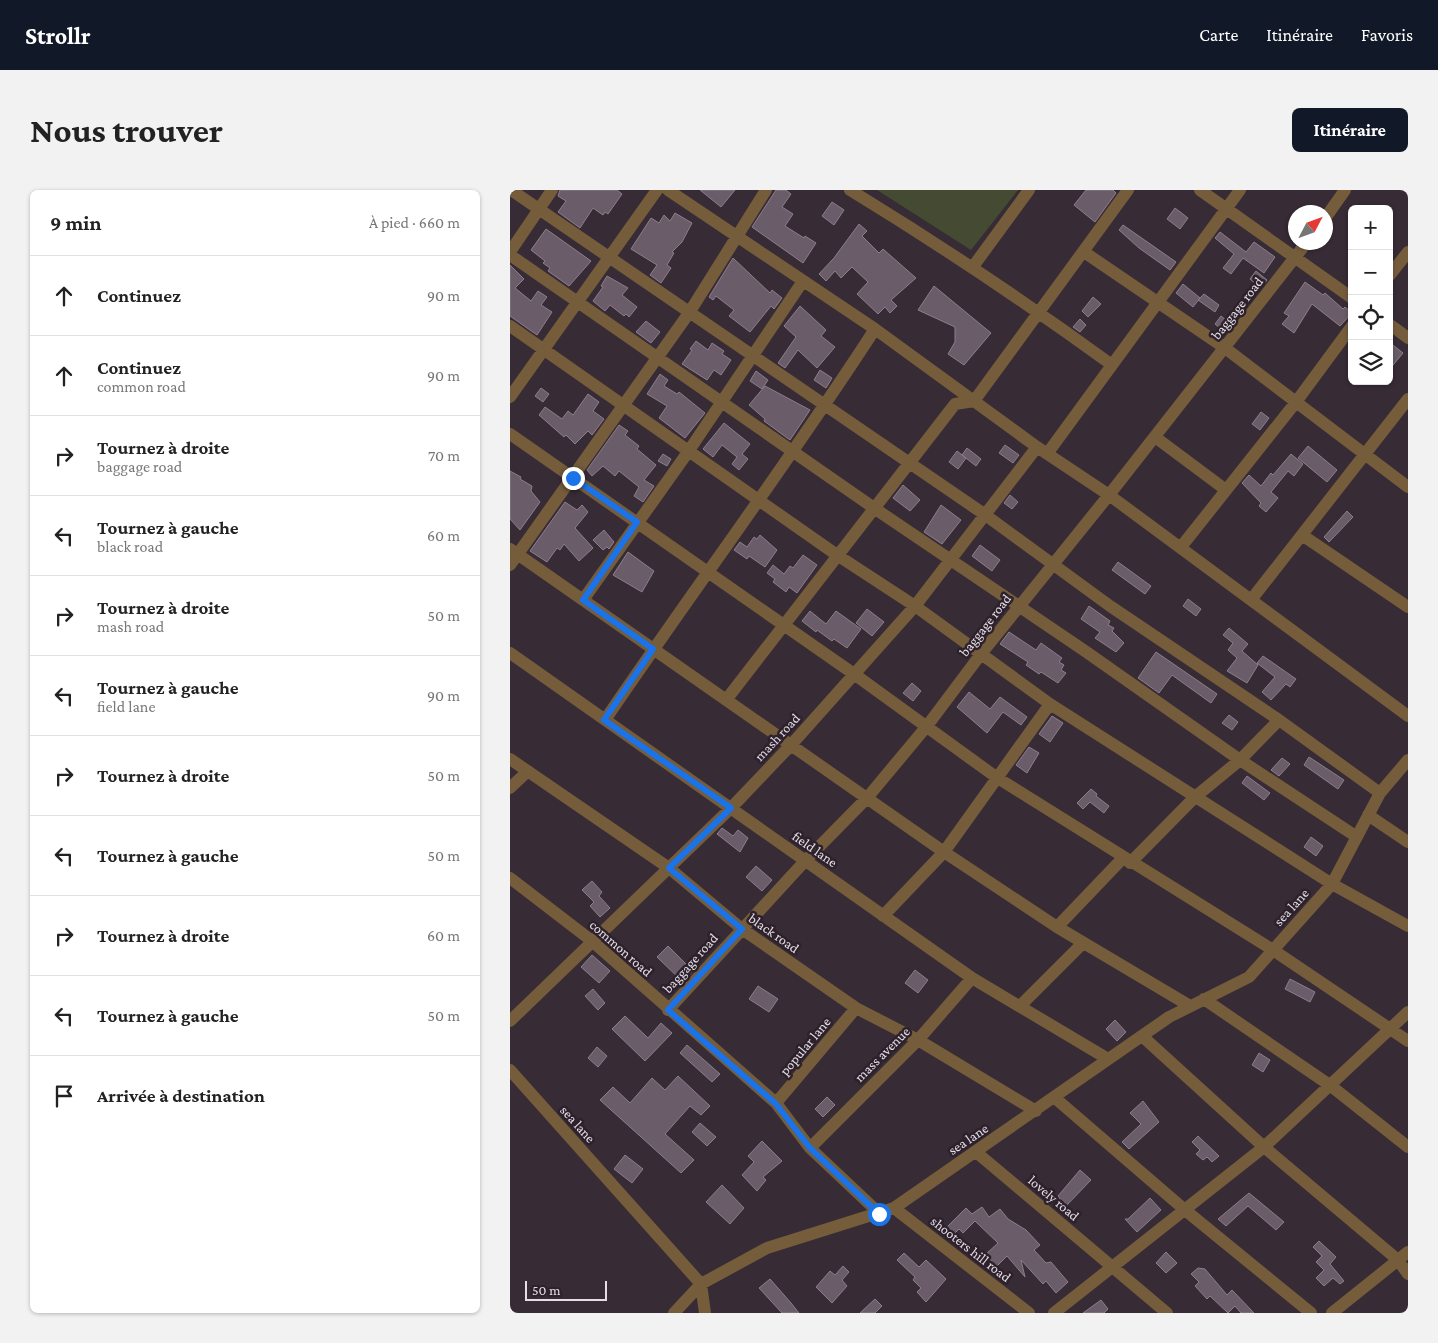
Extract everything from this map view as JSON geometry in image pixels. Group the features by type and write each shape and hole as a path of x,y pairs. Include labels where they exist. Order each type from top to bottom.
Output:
{"street":[{"path":"511,190 984,514 1279,720 1380,793"},
{"path":"552,190 510,254 793,452 1240,760 1357,837"},
{"path":"510,397 579,303 657,190"},
{"path":"668,190 875,329 1042,450 1109,495 1408,716"},
{"path":"510,566 514,552 573,478 689,313 766,190"},
{"path":"850,190 1040,312 1112,365"},
{"path":"972,268 1029,190"},
{"path":"726,700 955,404 974,401 1128,190"},
{"path":"1200,190 1348,295"},
{"name":"mash road","path":"510,1021 731,808 791,745 915,606 984,514 1042,450 1112,365 1240,190"},
{"path":"1333,208 1346,190"},
{"name":"baggage road","path":"668,1010 805,861 867,798 927,726 980,654 1109,495 1301,250"},
{"path":"1084,252 1225,348 1408,487"},
{"path":"1393,271 1408,252"},
{"path":"583,600 688,452 804,281"},
{"path":"510,326 837,556 915,606 1050,704 1332,884 1408,926"},
{"path":"1393,327 1408,338"},
{"path":"604,720 826,406 875,329"},
{"path":"1181,547 1296,402 1348,331"},
{"path":"1251,600 1408,399"},
{"path":"510,434 854,674 996,777 1126,860 1273,950 1393,1029 1408,1041"},
{"path":"1155,437 1226,490"},
{"path":"1302,535 1408,607"},
{"path":"514,552 944,852 1057,927 1190,1006"},
{"name":"field lane","path":"510,653 972,978 1108,1060"},
{"path":"883,916 944,852 1050,704"},
{"path":"1057,927 1195,797 1240,760 1279,720"},
{"name":"black road","path":"510,759 669,868 742,929 856,1008 918,1040 1036,1111"},
{"name":"sea lane","path":"510,1070 702,1284 767,1248 894,1208 1055,1098 1168,1017 1249,977 1332,884 1380,793 1408,760"},
{"path":"510,788 528,771"},
{"path":"1368,816 1408,842"},
{"name":"common road","path":"510,878 592,941 776,1104 810,1148 879,1214"},
{"path":"1020,1006 1084,943"},
{"name":"mass avenue","path":"810,1148 918,1040 972,978"},
{"path":"1204,999 1331,1086 1408,1147"},
{"name":"popular lane","path":"776,1104 856,1008"},
{"path":"1054,1313 1264,1147 1393,1029 1408,1012"},
{"path":"1142,1036 1264,1147 1403,1256 1408,1274"},
{"path":"1055,1098 1184,1210 1311,1313"},
{"name":"lovely road","path":"976,1152 1167,1313"},
{"name":"shooters hill road","path":"894,1208 1027,1312"},
{"path":"1332,1313 1403,1256"},
{"path":"674,1313 702,1284"},
{"path":"702,1284 705,1313"}],"green space":[{"path":"877,190 1018,190 971,250"}],"building":[{"path":"560,190 617,190 622,194 608,214 605,212 603,215 593,208 580,228 558,212 566,201 558,196"},
{"path":"700,190 735,190 721,207"},
{"path":"776,190 786,190 791,194 782,207 793,214 785,226 816,243 803,263 752,227"},
{"path":"1086,190 1113,190 1116,193 1095,222 1074,205"},
{"path":"832,202 844,210 834,225 822,216"},
{"path":"1175,208 1188,218 1180,229 1167,219"},
{"path":"675,213 692,223 682,242 672,252 674,253 667,265 671,268 661,283 650,275 657,265 631,249 651,218 659,223 664,215 670,221"},
{"path":"859,224 867,231 862,236 879,253 883,249 916,278 891,300 897,306 890,313 885,307 878,314 857,294 868,282 852,267 841,278 835,271 826,281 819,274 834,258"},
{"path":"1123,225 1176,262 1170,270 1139,248 1119,230"},
{"path":"546,229 591,261 569,286 548,271 550,268 543,263 545,261 531,250"},
{"path":"1220,232 1246,252 1254,242 1275,257 1264,273 1243,258 1231,274 1223,268 1234,254 1215,238"},
{"path":"733,258 770,293 772,290 782,298 774,309 771,306 750,332 729,316 734,310 716,296 713,300 709,297"},
{"path":"510,265 524,279 515,288 531,301 538,291 547,297 541,305 552,312 537,335 510,316"},
{"path":"1256,271 1267,280 1261,288 1250,279"},
{"path":"607,276 628,288 622,295 637,307 629,317 626,314 624,316 610,305 605,311 593,301 603,287 601,286"},
{"path":"1305,282 1323,295 1325,293 1343,309 1345,307 1348,310 1348,317 1340,326 1312,304 1294,333 1282,324 1289,316 1284,313"},
{"path":"1183,284 1200,298 1193,307 1176,293"},
{"path":"934,286 991,333 964,365 948,354 955,342 955,327 918,310"},
{"path":"1204,294 1219,305 1215,312 1198,300"},
{"path":"1093,297 1101,304 1088,317 1082,311"},
{"path":"800,306 826,330 821,336 835,347 817,368 798,350 785,368 778,363 796,337 784,326"},
{"path":"1221,316 1232,325 1226,333 1215,324"},
{"path":"1080,319 1086,325 1080,332 1073,327"},
{"path":"646,321 660,332 651,343 636,332"},
{"path":"696,341 708,350 712,343 724,351 722,354 731,360 721,375 714,370 707,380 682,364"},
{"path":"1393,345 1403,353 1393,365"},
{"path":"820,370 832,378 826,388 814,380"},
{"path":"756,371 768,380 762,389 750,381"},
{"path":"660,374 668,380 664,386 677,394 679,392 705,413 685,438 659,418 667,406 647,394"},
{"path":"765,386 810,410 790,440 764,421 765,419 749,405"},
{"path":"541,388 549,394 543,402 535,396"},
{"path":"588,394 599,402 593,411 604,419 592,435 588,431 575,444 539,415 545,407 562,419 568,411 573,415"},
{"path":"1261,412 1269,418 1260,430 1252,424"},
{"path":"724,423 750,444 742,454 748,459 739,470 732,464 737,457 722,445 713,457 703,449"},
{"path":"619,425 628,431 625,435 639,446 637,449 656,465 644,480 654,486 643,502 634,496 639,487 619,471 615,476 603,466 592,476 587,470"},
{"path":"1005,445 1019,455 1013,463 999,453"},
{"path":"1308,446 1337,470 1327,482 1298,458"},
{"path":"967,448 981,459 976,466 962,455"},
{"path":"957,451 966,458 958,469 949,462"},
{"path":"663,454 671,459 667,466 658,461"},
{"path":"1291,454 1303,464 1294,476 1288,471 1271,492 1278,498 1266,512 1259,506 1261,503 1242,483 1249,475 1261,486 1271,473 1273,475"},
{"path":"510,471 532,486 531,491 540,502 520,530 510,519"},
{"path":"903,485 920,500 910,511 893,498"},
{"path":"1010,495 1018,502 1012,509 1004,503"},
{"path":"565,502 577,510 582,505 588,512 575,528 593,548 579,561 564,544 560,550 557,548 547,562 530,551"},
{"path":"941,505 961,520 942,544 924,532"},
{"path":"1347,511 1353,517 1329,542 1324,537"},
{"path":"604,530 614,542 609,549 607,547 603,550 593,540"},
{"path":"760,535 777,550 765,567 749,556 747,559 734,550 740,542 747,547 754,537 757,539"},
{"path":"980,545 1000,560 992,571 972,556"},
{"path":"628,552 654,571 642,592 613,575"},
{"path":"803,555 817,565 797,593 789,587 786,592 773,582 775,579 767,573 773,565 784,574 790,566 793,568"},
{"path":"1118,562 1151,586 1145,594 1112,570"},
{"path":"1188,599 1201,609 1196,616 1183,606"},
{"path":"1089,606 1110,621 1108,625 1114,628 1112,631 1124,643 1116,652 1095,638 1100,632 1081,619"},
{"path":"867,609 884,622 872,636 856,623"},
{"path":"810,611 826,624 836,611 861,629 847,648 834,639 832,641 817,630 816,632 802,621"},
{"path":"1229,628 1248,644 1242,651 1258,665 1247,683 1227,671 1237,658 1228,650 1233,643 1223,635"},
{"path":"1009,632 1036,650 1041,643 1062,658 1059,662 1064,665 1061,670 1066,673 1058,683 1041,672 1039,674 1026,665 1028,662 1000,644"},
{"path":"1156,652 1217,694 1211,703 1172,675 1159,693 1138,678"},
{"path":"1263,656 1296,679 1290,687 1286,684 1271,700 1262,692 1275,677 1257,663"},
{"path":"912,683 921,691 913,701 903,693"},
{"path":"969,692 990,709 1000,697 1027,717 1021,725 1003,712 987,733 957,707"},
{"path":"1229,715 1238,722 1232,730 1222,723"},
{"path":"1052,716 1063,723 1050,742 1039,734"},
{"path":"1029,747 1039,753 1027,773 1016,765"},
{"path":"1309,757 1344,780 1338,789 1304,765"},
{"path":"1282,758 1290,764 1279,776 1271,770"},
{"path":"1247,776 1270,793 1264,800 1242,783"},
{"path":"1091,789 1097,794 1096,796 1109,806 1104,813 1090,802 1083,809 1077,803"},
{"path":"722,828 733,836 738,830 748,838 740,852 717,834"},
{"path":"1311,837 1323,846 1316,856 1304,847"},
{"path":"756,866 772,880 762,891 746,877"},
{"path":"592,881 602,892 599,896 610,908 600,917 590,906 594,902 582,890"},
{"path":"668,946 693,971 683,982 657,957"},
{"path":"592,955 610,971 599,983 581,967"},
{"path":"915,970 928,980 918,993 905,983"},
{"path":"1290,979 1315,992 1310,1002 1285,989"},
{"path":"758,986 778,999 769,1012 749,999"},
{"path":"593,989 605,1003 598,1010 585,996"},
{"path":"625,1016 648,1038 661,1023 672,1033 645,1061 612,1029"},
{"path":"1115,1020 1126,1032 1117,1041 1106,1029"},
{"path":"687,1045 720,1074 712,1082 680,1053"},
{"path":"597,1047 607,1056 598,1067 588,1058"},
{"path":"1259,1053 1270,1060 1263,1072 1252,1065"},
{"path":"678,1076 710,1106 701,1115 690,1106 665,1134 694,1160 681,1173 600,1100 613,1087 630,1103 652,1078 665,1090"},
{"path":"827,1097 835,1105 823,1117 815,1109"},
{"path":"1143,1101 1159,1122 1129,1149 1122,1142 1141,1124 1130,1113"},
{"path":"700,1123 716,1137 707,1146 692,1132"},
{"path":"1198,1136 1219,1156 1212,1162 1207,1157 1203,1160 1196,1154 1200,1150 1192,1142"},
{"path":"762,1141 782,1161 763,1177 766,1180 757,1191 742,1175 754,1162 748,1156"},
{"path":"625,1155 643,1169 632,1183 614,1169"},
{"path":"1080,1170 1091,1180 1063,1209 1056,1202 1060,1199 1058,1196"},
{"path":"722,1185 744,1208 730,1224 706,1202"},
{"path":"1249,1193 1284,1222 1276,1230 1248,1206 1226,1226 1218,1219"},
{"path":"1150,1198 1161,1210 1137,1232 1125,1219 1128,1219"},
{"path":"982,1207 989,1217 1000,1209 1008,1219 1026,1230 1040,1245 1034,1250 1046,1263 1051,1262 1068,1282 1056,1293 1046,1281 1043,1284 1021,1260 1025,1277 1007,1256 997,1266 985,1255 998,1243 975,1221 963,1233 959,1229 950,1238 943,1231 966,1208 972,1214"},
{"path":"1319,1241 1336,1257 1330,1264 1344,1281 1340,1284 1333,1278 1324,1286 1316,1278 1324,1270 1316,1262 1322,1256 1313,1247"},
{"path":"1166,1252 1177,1263 1166,1273 1156,1263"},
{"path":"904,1253 919,1267 926,1260 946,1279 926,1302 917,1292 921,1288 913,1280 915,1277 897,1260"},
{"path":"843,1266 849,1272 842,1280 847,1286 832,1303 816,1287 830,1271 835,1275"},
{"path":"1198,1268 1205,1269 1227,1295 1232,1290 1254,1313 1241,1313 1235,1306 1228,1313 1210,1296 1207,1299 1195,1286 1199,1282 1191,1274"},
{"path":"770,1279 799,1313 782,1313 759,1288"},
{"path":"875,1299 882,1306 875,1313 860,1313"},
{"path":"1101,1300 1108,1309 1104,1313 1083,1313"}],"route":[{"path":"573,478 637,522 583,600 653,649 604,720 731,808 669,868 742,929 668,1010 776,1104 810,1148 879,1214"}]}
